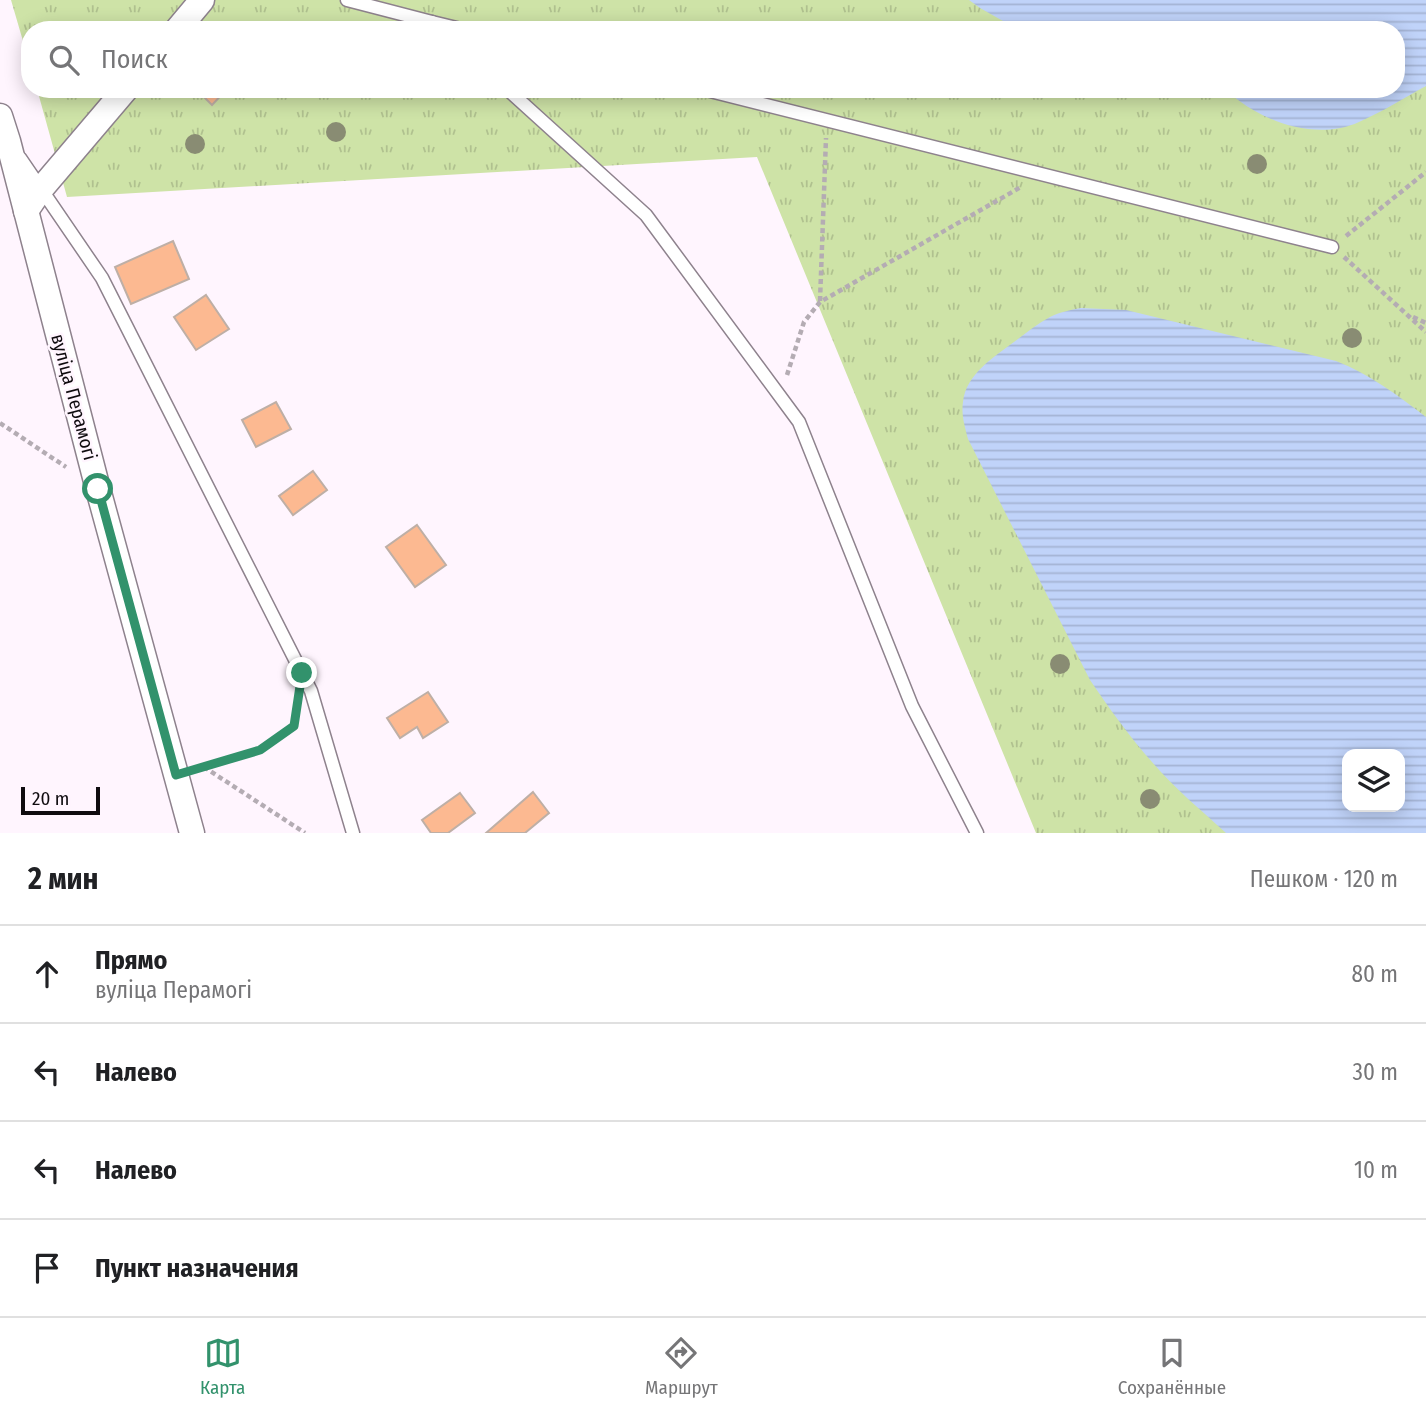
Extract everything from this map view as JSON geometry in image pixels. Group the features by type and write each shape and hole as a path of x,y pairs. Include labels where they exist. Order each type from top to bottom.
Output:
{"street":[{"path":"184,21 202,0"},
{"path":"26,211 41,189 118,98"},
{"name":"вуліца Перамогі","path":"0,116 192,833"}],"lane":[{"path":"347,0 419,21"},
{"path":"517,98 646,215 799,422 912,706 977,833"},
{"path":"737,98 1332,247"},
{"path":"8,141 102,278 312,691 353,833"}],"path":[{"path":"820,302 827,121"},
{"path":"1426,172 1332,247 1426,332"},
{"path":"780,397 804,322 820,302 1043,175"},
{"path":"1406,313 1426,323"},
{"path":"0,423 98,489"},
{"path":"176,775 260,750 294,726 302,673"},
{"path":"203,767 305,833"}],"green space":[{"path":"11,0 1426,0 1426,833 1036,833 757,157 67,197 40,98 1405,98 1405,21 21,21 21,34"}],"water":[{"path":"969,0 1426,0 1426,86 1405,98 1405,21 1003,21"},
{"path":"1236,98 1405,98 1346,127 1320,130 1280,122"},
{"path":"1081,308 1126,310 1336,361 1372,379 1426,417 1426,833 1226,833 1160,772 1090,680 968,439 963,412 965,392 982,367 1032,329 1058,314"}],"building":[{"path":"205,98 219,98 212,105"},
{"path":"173,241 189,279 131,304 115,267"},
{"path":"206,295 229,329 196,350 174,317"},
{"path":"276,402 291,429 256,447 242,420"},
{"path":"313,471 327,490 293,515 279,496"},
{"path":"417,525 446,565 415,587 386,547"},
{"path":"428,692 448,722 423,738 417,727 400,738 387,718"},
{"path":"533,792 549,813 525,833 486,833"},
{"path":"460,793 475,813 448,833 431,833 422,820"}],"route":[{"path":"98,489 176,775 260,750 294,726 302,673"}]}
